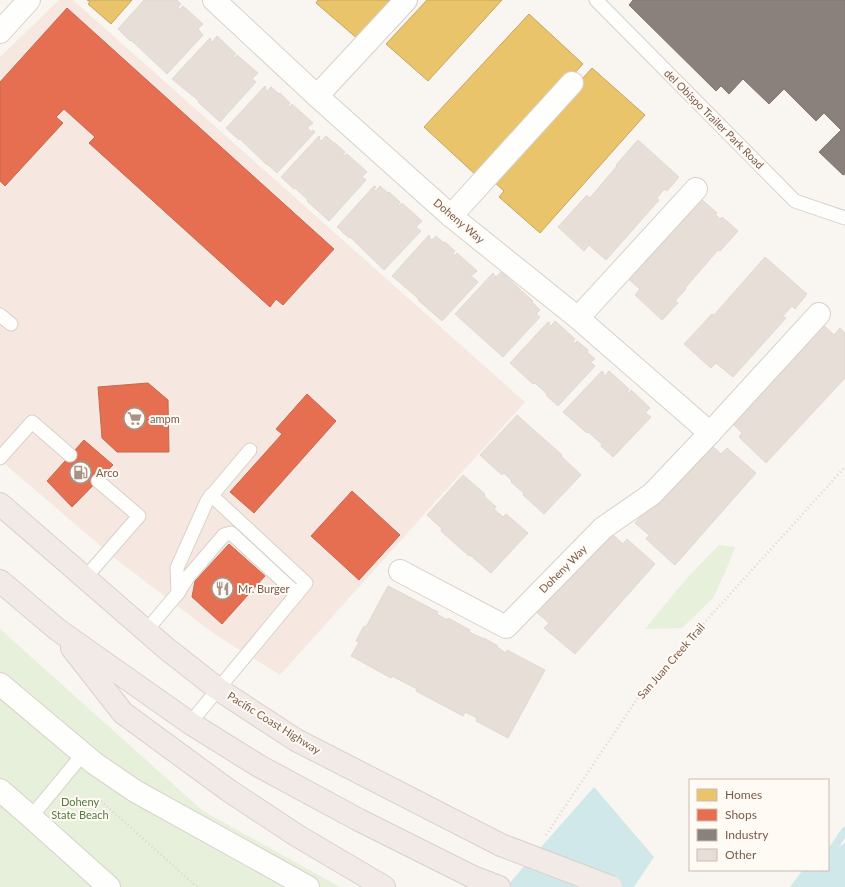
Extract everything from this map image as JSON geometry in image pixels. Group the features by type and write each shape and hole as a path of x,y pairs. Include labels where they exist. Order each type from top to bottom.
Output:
{"highway":[{"name":"Pacific Coast Highway","path":"0,504 167,649 218,689 296,740 501,845 611,887"},
{"path":"0,581 58,630 190,723 259,766 353,817 473,877 499,887"},
{"path":"58,630 123,713 228,790 296,835 384,887"}],"street":[{"path":"0,32 30,0"},
{"name":"Doheny Way","path":"214,0 317,96 451,216 578,318 710,433"},
{"path":"317,96 406,0"},
{"path":"451,216 572,83"},
{"path":"578,318 696,189"},
{"name":"Doheny Way","path":"400,571 506,627 603,528 652,494 819,314"},
{"path":"0,684 94,763 135,791 308,887"},
{"path":"0,790 109,887"}],"lane":[{"name":"del Obispo Trailer Park Road","path":"596,0 795,201 845,218"},
{"path":"0,315 11,324"},
{"path":"0,458 32,422 70,456"},
{"path":"178,593 177,568 207,500 250,450"},
{"path":"84,578 139,516 98,480"},
{"path":"190,723 306,583 211,495"},
{"path":"146,631 178,593 188,577 224,535 231,533 297,594"},
{"path":"31,817 83,754"}],"path":[{"name":"San Juan Creek Trail","path":"545,836 641,693 845,467"},
{"path":"100,800 197,887"}],"shaded area":[{"path":"59,0 73,0 525,402 280,675 213,633 117,560 0,460 0,57"}],"green space":[{"path":"719,545 735,547 713,598 682,628 645,629 687,578"},
{"name":"Doheny State Beach","path":"0,629 203,811 340,887 0,887"}],"water":[{"path":"594,787 654,857 634,887 506,887"},
{"path":"845,843 845,887 790,887 802,871 829,871 829,853"}],"building: Homes":[{"path":"87,0 132,0 111,24 88,4 90,2"},
{"path":"318,0 394,0 359,40 316,3"},
{"path":"427,0 502,0 428,81 386,44"},
{"path":"529,14 583,64 478,177 424,127"},
{"path":"592,68 645,115 540,233 499,197 504,191 492,180"}],"building: Shops":[{"path":"67,8 334,249 283,305 276,299 270,307 89,143 95,137 64,109 56,117 63,123 5,186 0,181 0,82"},
{"name":"ampm","path":"148,383 168,400 169,452 117,452 102,438 98,387"},
{"path":"307,394 336,421 254,513 230,492 282,434 276,429"},
{"name":"Arco","path":"84,440 113,465 72,507 47,481"},
{"path":"352,491 400,535 359,580 311,536"},
{"name":"Mr. Burger","path":"229,544 265,576 222,624 192,597 195,581"}],"building: Industry":[{"path":"633,0 845,0 845,174 843,175 819,152 841,130 824,113 816,121 784,89 769,104 743,79 729,94 721,86 716,91 629,5"}],"building: Other":[{"path":"144,0 177,0 181,4 178,7 180,9 183,6 203,24 198,29 203,35 167,74 118,29"},
{"path":"217,36 236,54 233,56 235,58 237,55 258,73 252,79 256,82 220,122 198,102 199,101 172,79 210,38 210,41 212,42"},
{"path":"265,86 265,90 267,91 271,87 279,94 280,93 290,103 288,106 289,107 292,104 313,123 307,128 312,132 313,130 315,132 277,173 226,128"},
{"path":"319,136 321,141 326,136 345,152 343,155 344,156 347,154 367,172 362,177 366,180 329,221 295,188 294,189 281,177"},
{"path":"638,140 679,177 667,191 664,189 657,198 659,200 606,260 589,245 584,251 558,227 587,195 590,198"},
{"path":"374,186 376,187 374,189 376,191 380,186 388,193 389,192 400,202 398,205 399,206 402,203 422,221 416,227 421,231 384,270 350,237 349,238 337,227"},
{"path":"700,198 717,213 715,214 720,219 722,217 738,231 720,251 718,250 685,288 686,289 675,301 678,303 662,320 635,295 640,289 626,277 678,219 682,222 692,211 690,209"},
{"path":"429,235 432,240 436,236 444,243 445,242 455,251 453,254 454,256 457,253 477,271 471,276 478,282 442,321 392,276"},
{"path":"765,257 807,294 795,309 792,306 783,316 786,318 733,377 716,363 711,368 684,344 712,314 714,315"},
{"path":"501,272 521,290 518,294 519,295 522,291 540,310 536,314 540,317 503,357 455,314 493,273 496,277"},
{"path":"555,321 575,339 573,342 574,344 577,341 588,350 587,352 595,359 591,362 595,366 558,406 535,383 533,384 510,363 548,322 551,326"},
{"path":"819,321 834,335 840,328 845,333 845,378 766,463 739,437 742,433 729,420"},
{"path":"602,371 605,376 609,371 629,389 627,392 629,393 631,390 650,408 645,413 651,417 613,457 601,446 602,444 563,412"},
{"path":"517,415 562,455 561,456 581,475 544,514 523,495 524,493 511,482 512,481 504,473 502,475 480,455"},
{"path":"708,442 721,454 727,448 756,473 675,565 646,539 649,535 635,523"},
{"path":"463,475 485,494 484,496 496,507 494,509 503,517 506,514 528,533 491,573 441,531 442,529 427,515"},
{"path":"607,529 623,544 627,539 655,564 575,654 544,628 549,623 534,610"},
{"path":"388,586 438,612 437,614 447,620 448,618 470,630 469,632 484,638 498,646 497,647 506,653 507,650 545,670 508,738 476,721 477,718 465,712 463,716 416,691 417,689 392,676 391,678 351,656 359,642 356,641 364,626 366,627"}],"waterway":[{"path":"829,855 845,831"}],"place":[{"name":"ampm","path":"134,419"},
{"name":"Arco","path":"80,473"},
{"name":"Mr. Burger","path":"223,589"}]}
